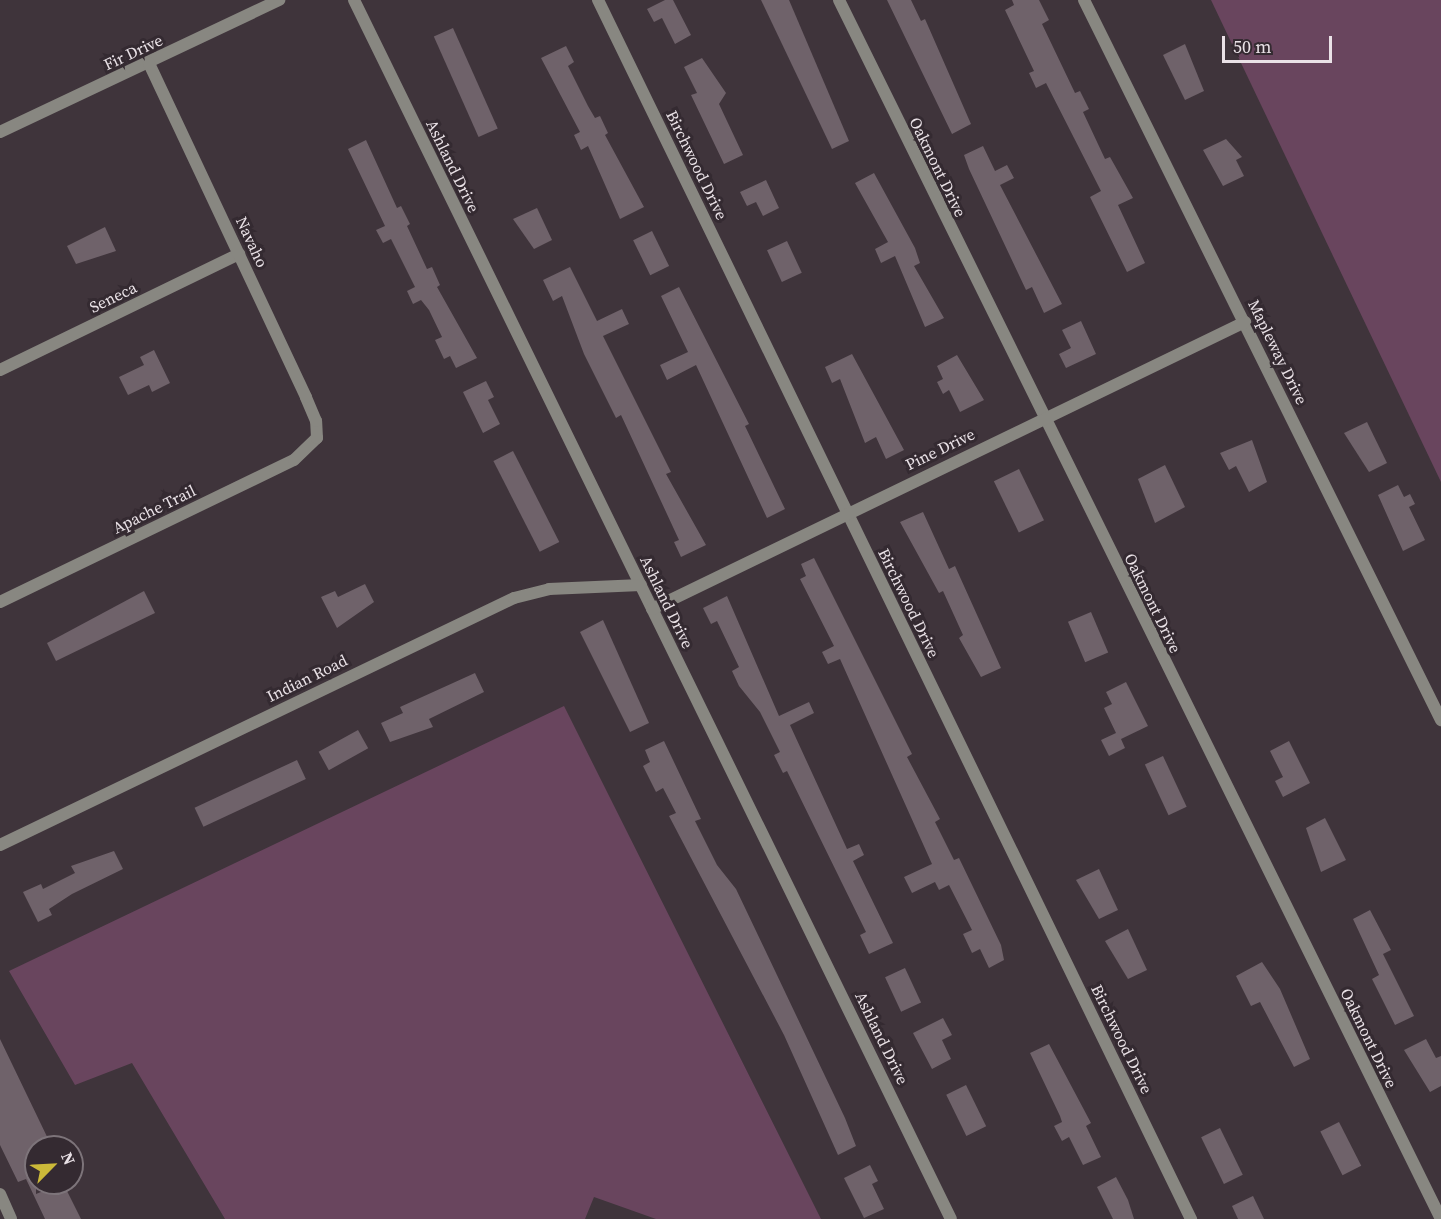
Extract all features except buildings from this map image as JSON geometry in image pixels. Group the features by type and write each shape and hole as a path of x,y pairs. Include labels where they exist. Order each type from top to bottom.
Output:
{"street":[{"name":"Fir Drive","path":"0,132 279,0"},
{"name":"Ashland Drive","path":"354,0 951,1219"},
{"name":"Birchwood Drive","path":"598,0 1191,1219"},
{"name":"Oakmont Drive","path":"838,0 1441,1219"},
{"name":"Mapleway Drive","path":"1084,0 1441,720"},
{"name":"Navaho","path":"150,63 306,397 317,438"},
{"name":"Seneca","path":"0,370 239,255"},
{"name":"Pine Drive","path":"652,609 1245,322"},
{"name":"Apache Trail","path":"0,602 294,460 317,438"},
{"name":"Indian Road","path":"0,845 514,598 549,589 641,585"},
{"path":"0,1194 11,1219"}],"shaded area":[{"path":"1211,0 1441,0 1441,482 1323,235"},
{"path":"564,706 821,1219 656,1219 594,1197 585,1219 225,1219 132,1063 75,1085 9,971"}]}
